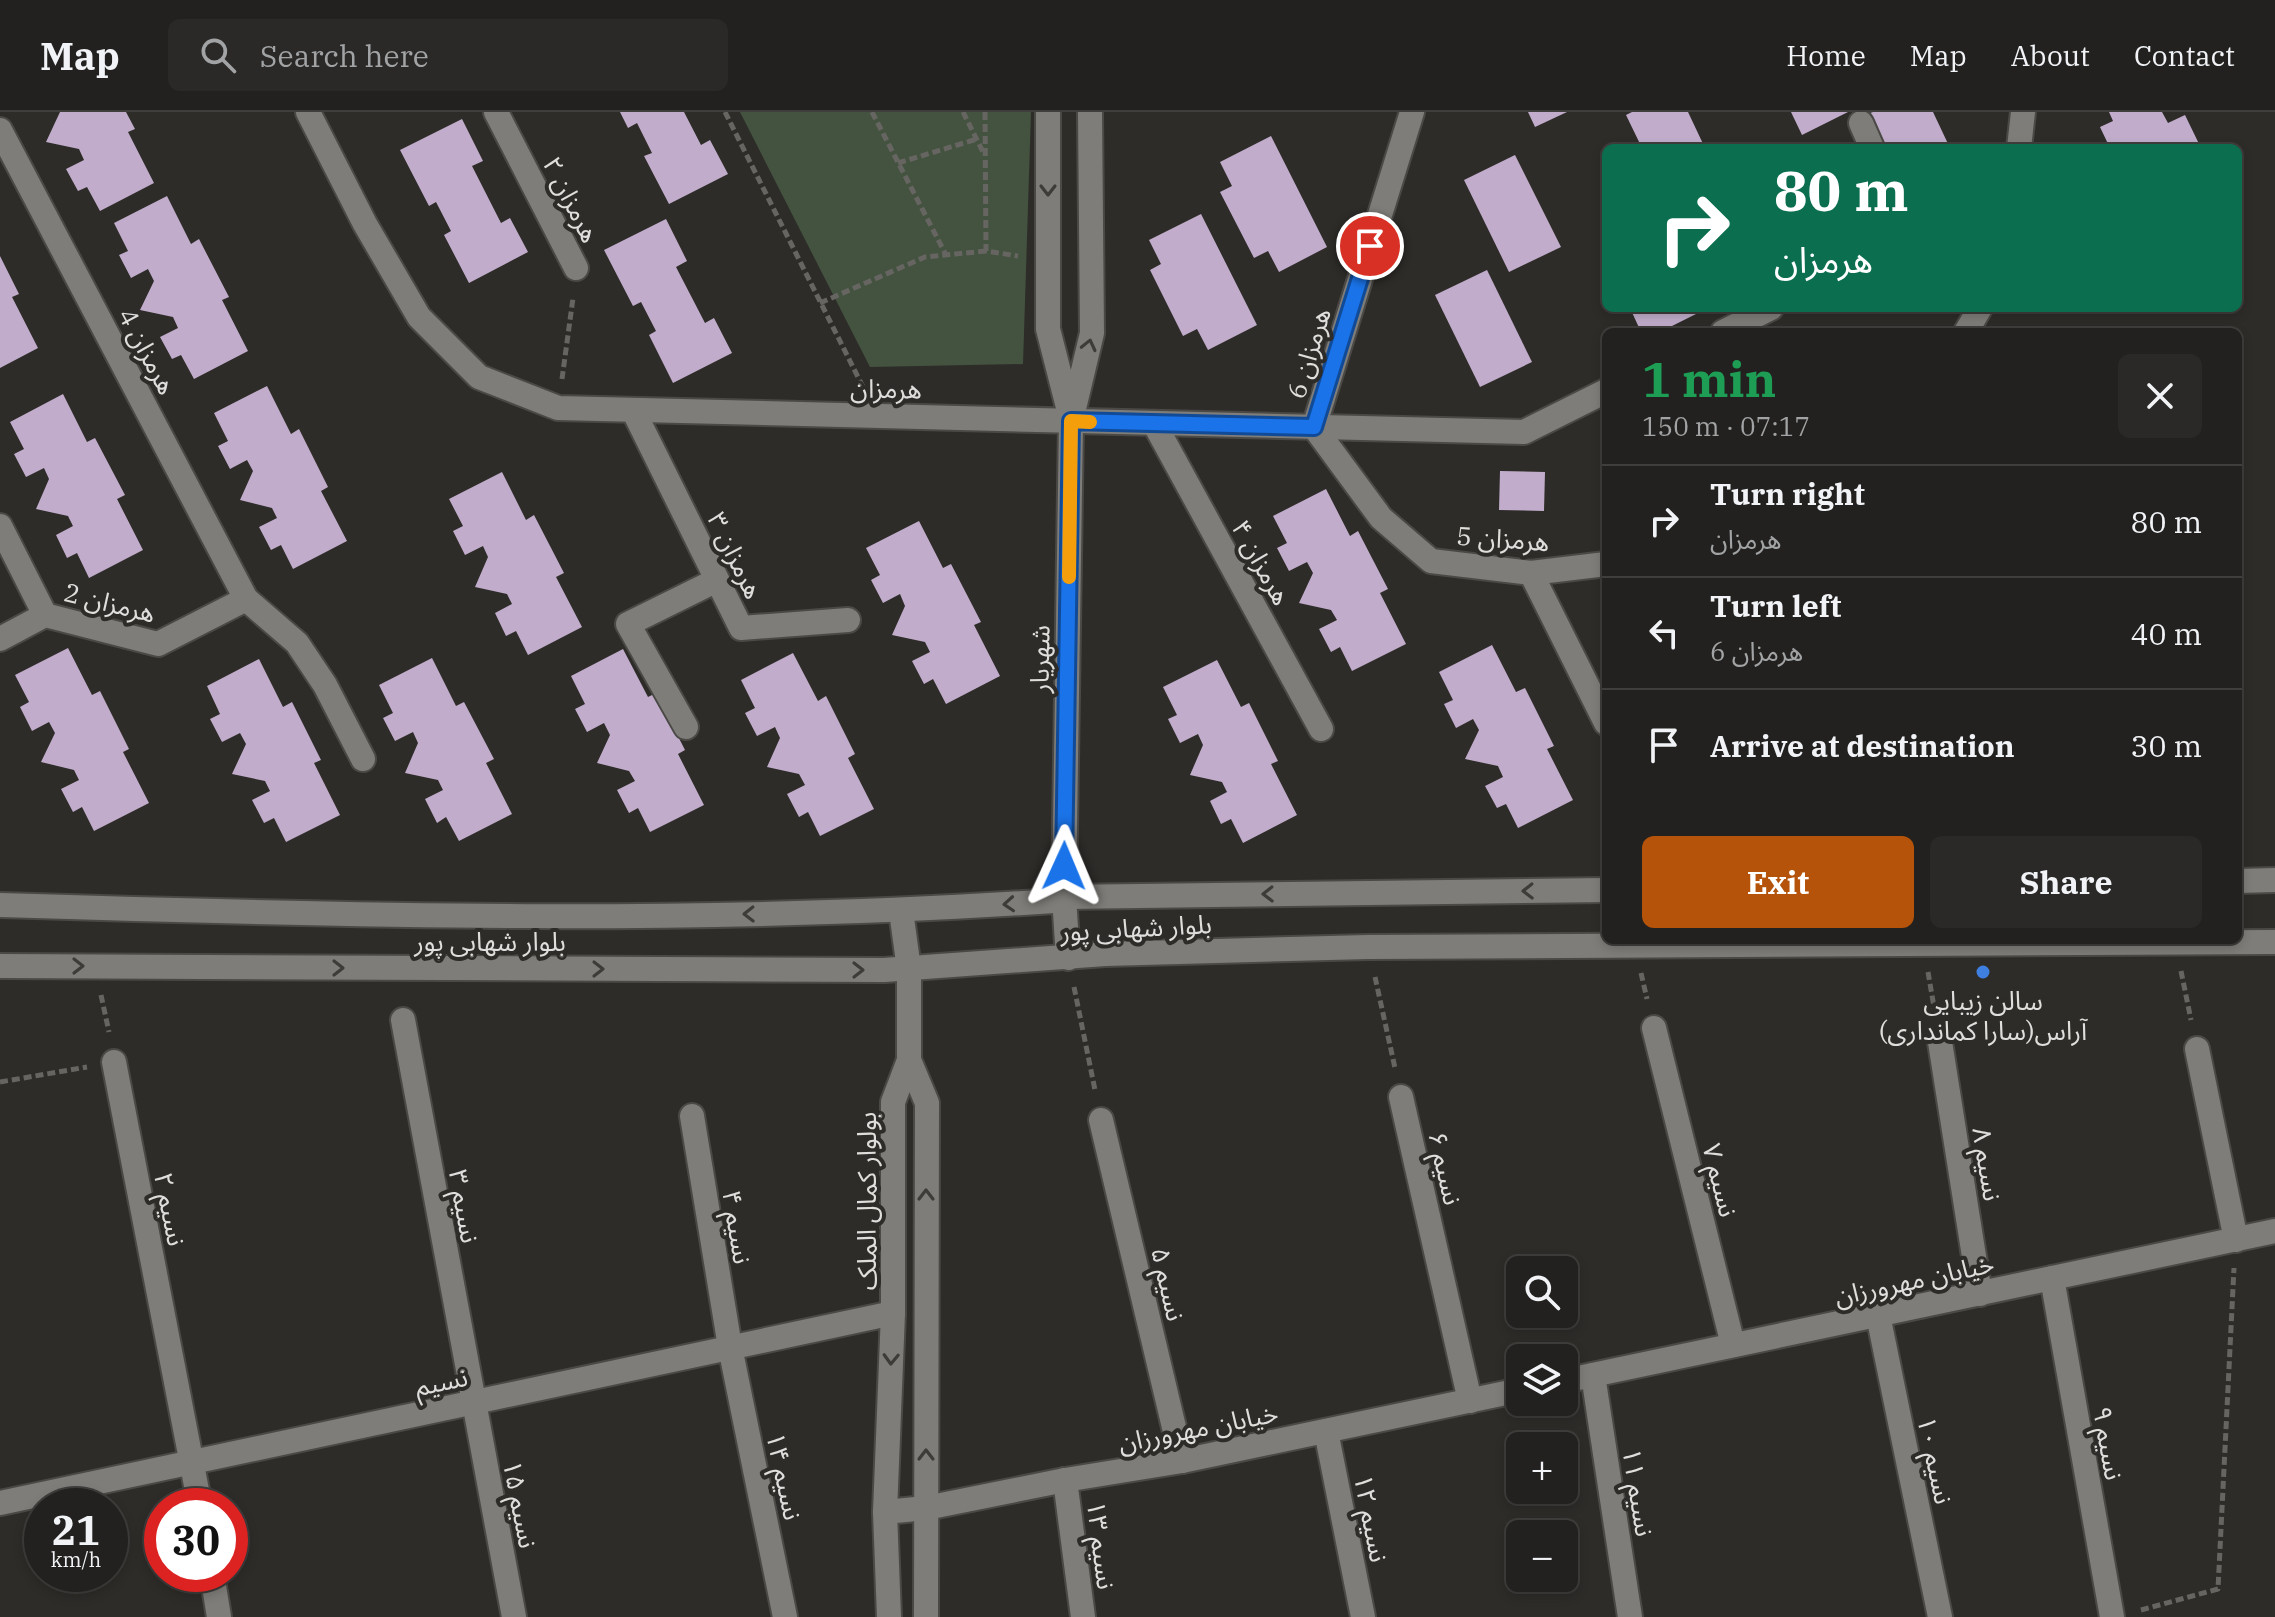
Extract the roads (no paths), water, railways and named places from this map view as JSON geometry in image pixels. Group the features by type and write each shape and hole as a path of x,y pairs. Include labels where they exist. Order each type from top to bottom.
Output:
{"street":[{"name":"هرمزان","path":"308,112 365,224 419,317 479,377 558,408 1524,432 1602,393"},
{"name":"هرمزان ۲","path":"496,112 576,268"},
{"name":"شهریار","path":"1048,112 1048,329 1071,421"},
{"name":"شهریار","path":"1068,958 1064,897 1071,421 1092,333 1090,112"},
{"name":"هرمزان 6","path":"1314,427 1412,112"},
{"path":"2019,144 2023,112"},
{"path":"1861,123 1870,144"},
{"name":"هرمزان 4","path":"0,130 246,599"},
{"path":"1731,328 1763,312"},
{"name":"هرمزان ۳","path":"633,410 741,628 848,620"},
{"name":"هرمزان ۴","path":"1154,423 1321,729"},
{"name":"هرمزان 5","path":"1314,427 1381,518 1431,561 1531,573 1602,564"},
{"name":"هرمزان 2","path":"0,526 45,615"},
{"path":"1531,573 1602,715"},
{"path":"686,727 628,624 717,580"},
{"path":"246,599 297,643 325,685 363,759"},
{"name":"هرمزان 2","path":"0,639 45,615 158,644 246,599"},
{"path":"2244,881 2275,871"},
{"path":"2244,881 2275,880"},
{"name":"بلوار شهابی پور","path":"0,905 431,918 901,911 1054,901 1064,897 1602,890"},
{"path":"901,911 909,969 909,1060 927,1103 926,1617"},
{"name":"بلوار شهابی پور","path":"2242,942 2275,942"},
{"name":"بلوار شهابی پور","path":"0,966 909,969 1068,958 1368,947 1922,944"},
{"path":"2230,944 2275,958"},
{"name":"نسیم ۳","path":"403,1020 472,1402"},
{"name":"نسیم ۷","path":"1654,1028 1733,1345"},
{"name":"نسیم ۸","path":"1940,1042 1980,1294"},
{"path":"2197,1049 2236,1240"},
{"name":"بولوار کمال الملک","path":"889,1617 885,1512 893,1313 893,1102 909,1060"},
{"name":"نسیم ۲","path":"114,1062 197,1488"},
{"name":"نسیم ۶","path":"1401,1097 1470,1401"},
{"name":"نسیم ۴","path":"692,1116 730,1347"},
{"name":"نسیم ۵","path":"1101,1120 1182,1461"},
{"name":"خیابان مهرورزان","path":"1578,1378 2275,1231"},
{"name":"نسیم ۹","path":"2052,1278 2120,1615"},
{"name":"نسیم","path":"0,1503 893,1313"},
{"name":"نسیم ۱۰","path":"1878,1315 1940,1617"},
{"name":"نسیم ۱۴","path":"730,1347 785,1617"},
{"name":"نسیم ۱۱","path":"1593,1375 1630,1617"},
{"name":"خیابان مهرورزان","path":"885,1512 926,1508 1065,1480 1182,1461 1506,1393"},
{"name":"نسیم ۱۵","path":"472,1402 514,1617"},
{"name":"نسیم ۱۲","path":"1326,1431 1363,1617"},
{"name":"نسیم ۱۳","path":"1065,1480 1083,1617"},
{"path":"215,1592 219,1617"}],"place":[{"name":"سالن زیبایی آراس(سارا کمانداری)","path":"1983,972"}]}
